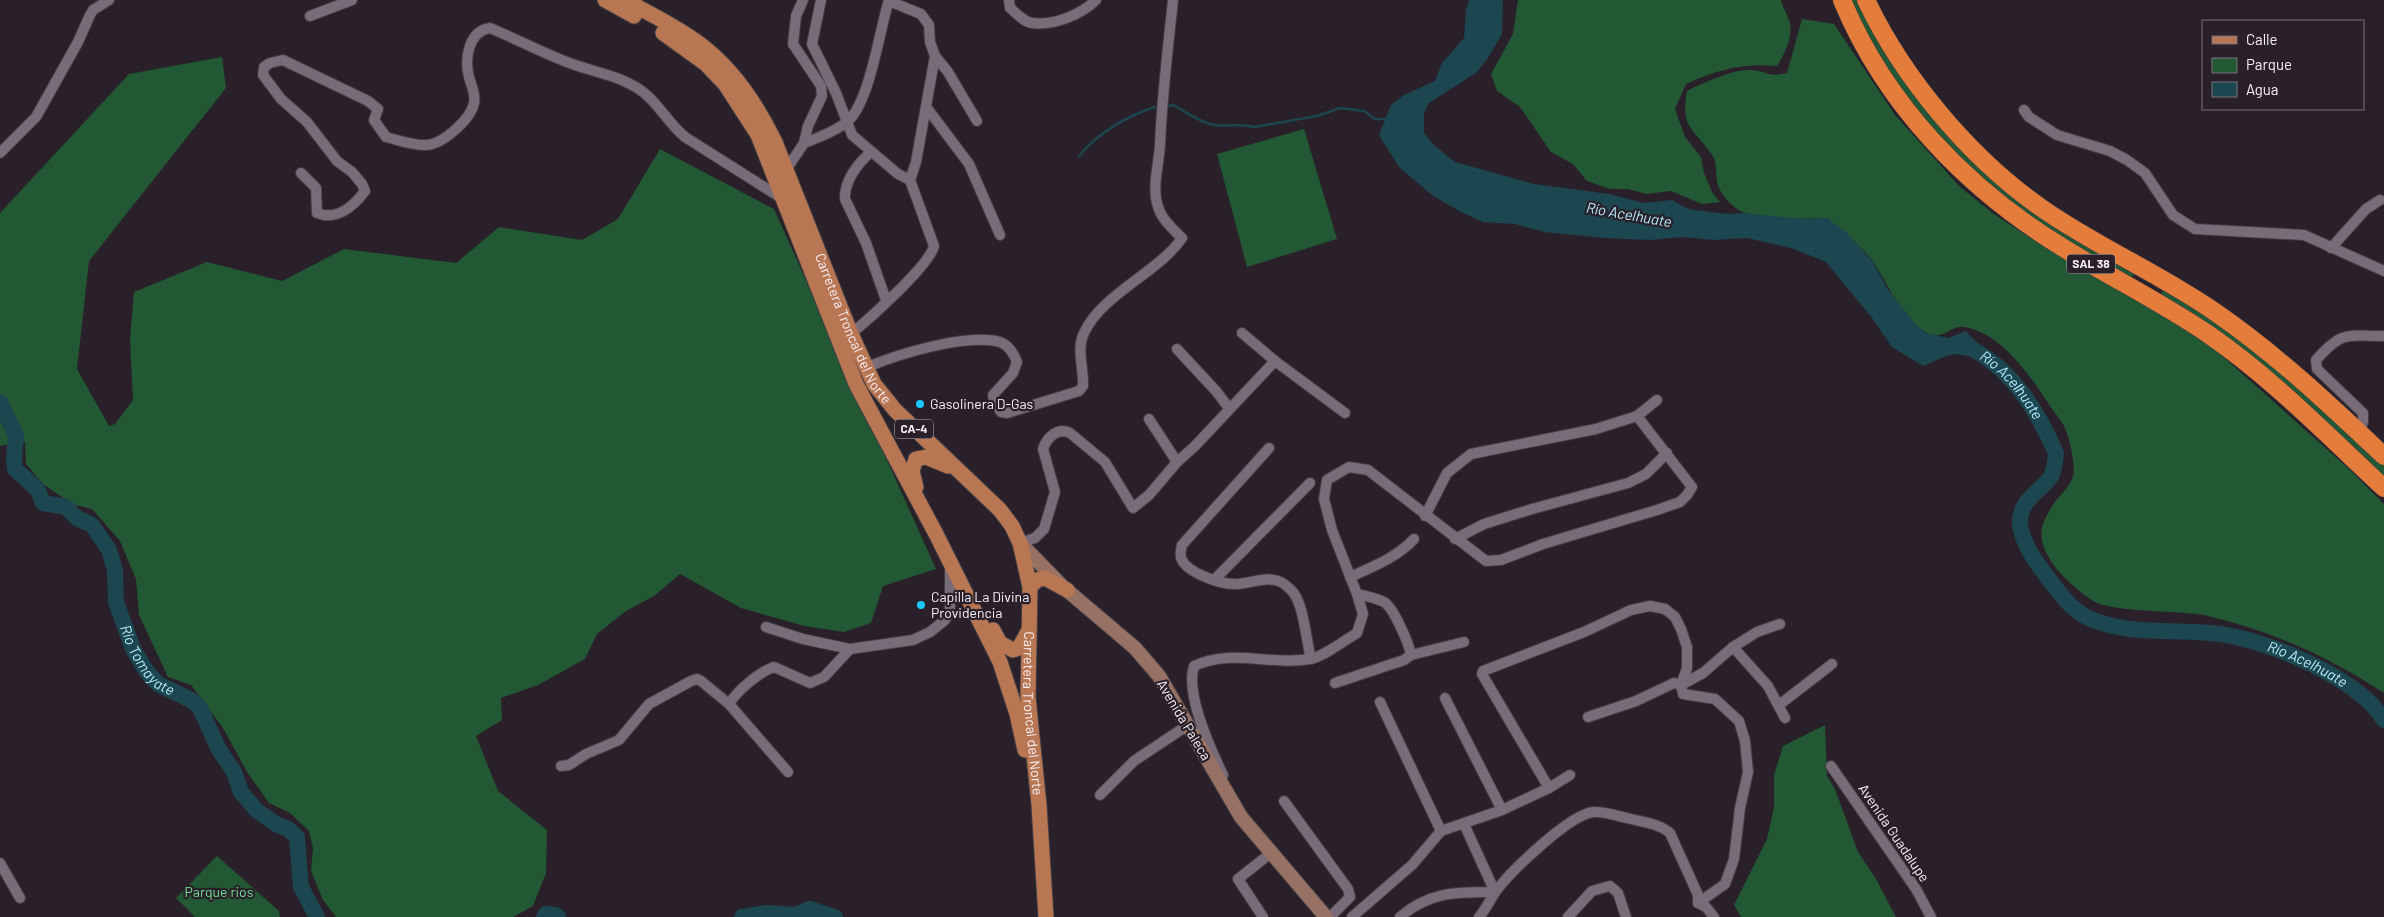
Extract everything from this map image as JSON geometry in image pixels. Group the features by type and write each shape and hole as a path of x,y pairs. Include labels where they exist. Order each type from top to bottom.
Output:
{"highway":[{"name":"SAL 38","path":"1842,0 1852,24 1886,81 1938,148 1964,174 2041,234 2208,334 2267,379 2384,488"},
{"name":"SAL 38","path":"1866,0 1914,78 1945,118 1976,153 2040,207 2167,282 2253,338 2384,456"},
{"path":"2124,283 2131,284 2138,279 2140,270 2135,264"},
{"path":"2157,302 2156,291 2167,282"}],"main road":[{"name":"Carretera Troncal del Norte","path":"605,0 678,42 706,64 725,84 758,135 852,376 950,561 1000,662 1017,714 1025,749 1031,797 1037,917"},
{"name":"Carretera Troncal del Norte","path":"625,0 688,36 725,68 742,87 760,114 786,170 851,334 874,384 895,410 1007,518 1020,543 1030,587 1028,698 1039,805 1046,917"},
{"path":"925,514 913,478 913,462 918,458 926,457 959,471"},
{"path":"936,534 963,575 1000,643 1009,649 1020,648 1030,630"},
{"name":"Avenida Paleca","path":"1020,543 1067,590 1135,648 1159,676 1241,817 1326,917"},
{"path":"1030,587 1037,580 1044,578 1067,590"}],"street":[{"path":"0,153 36,117 78,42 93,10 109,0"},
{"path":"310,16 352,0"},
{"path":"786,170 804,143 808,126 822,96 821,86 793,44 796,16 803,0"},
{"path":"821,0 812,44 836,93 852,135 898,174 910,180"},
{"path":"804,143 824,136 847,122 862,102 889,0 921,14 929,25 930,42 935,56 948,72 977,121"},
{"path":"1009,0 1010,8 1024,20 1032,23 1059,20 1087,9 1096,0"},
{"path":"867,367 927,348 978,341 1000,342 1014,354 1017,362 1013,373 994,395 994,401 1001,412 1007,413 1079,391 1083,386 1080,346 1084,333 1110,302 1139,276 1173,252 1182,238 1168,225 1160,211 1155,188 1160,146 1160,116 1173,0"},
{"path":"301,173 316,188 317,213 325,216 332,216 343,211 358,201 364,191 362,184 352,172 337,161 308,122 281,99 263,75 264,67 270,63 283,60 368,101 378,109 374,120 386,137 425,145 435,144 469,116 474,103 474,92 468,77 467,60 472,37 482,29 490,28 541,52 575,65 617,77 634,86 645,94 675,128 686,137 756,184 784,199"},
{"path":"851,334 928,258 934,246 910,180 935,56"},
{"path":"926,108 969,164 1000,235"},
{"path":"2024,110 2029,117 2057,135 2110,151 2128,160 2145,173 2173,215 2195,229 2304,235 2384,271"},
{"path":"870,152 850,178 845,199 866,244 886,300"},
{"path":"2331,248 2366,210 2380,200"},
{"path":"1242,333 1275,361 1345,413"},
{"path":"2359,433 2363,422 2363,412 2321,374 2317,369 2316,360 2332,342 2340,337 2384,336"},
{"path":"1177,349 1229,408"},
{"path":"1020,543 1035,538 1044,529 1049,517 1055,492 1043,449 1045,443 1058,431 1070,433 1104,462 1133,508 1149,495 1177,462 1194,447 1275,361"},
{"path":"1425,516 1447,473 1471,454 1596,429 1637,416 1657,400"},
{"path":"1241,817 1220,770 1195,702 1191,676 1194,666 1205,661 1224,658 1312,659 1357,633 1363,614 1332,530 1324,499 1327,480 1349,467 1368,470 1486,562 1501,560 1543,544 1680,502 1688,495 1692,487 1637,416"},
{"path":"1149,419 1177,462"},
{"path":"1269,448 1182,545 1180,552 1182,560 1199,574 1214,580 1236,584 1250,581 1278,581 1292,590 1299,601 1312,659"},
{"path":"1455,539 1484,524 1532,508 1628,482 1646,474 1667,454"},
{"path":"1214,580 1310,482"},
{"path":"1350,577 1394,557 1414,540"},
{"path":"766,627 803,639 850,649 913,640 930,632 945,620 950,611 950,561"},
{"path":"1357,594 1378,600 1389,606 1410,647 1411,655"},
{"path":"1549,788 1482,674 1485,668 1507,662 1631,610 1650,606 1665,609 1675,617 1687,646 1687,668 1681,684 1683,694 1715,699 1740,721 1745,741 1748,772 1740,808 1734,859 1725,884 1698,903"},
{"path":"1588,716 1636,701 1674,683 1681,684 1702,673 1733,646 1757,632 1780,624"},
{"path":"1335,683 1404,660 1411,655 1464,642"},
{"path":"1733,646 1768,686 1785,718"},
{"path":"729,704 752,681 768,669 774,667 810,683 824,676 850,649"},
{"path":"1779,705 1832,664"},
{"path":"561,766 569,765 586,754 619,740 649,704 697,679 702,681 729,704 788,772"},
{"path":"1445,698 1502,810"},
{"path":"1380,702 1440,831"},
{"path":"1100,795 1134,761 1188,726"},
{"name":"Avenida Guadalupe","path":"1831,766 1916,889 1932,917"},
{"path":"1352,917 1412,865 1440,831 1502,810 1549,788 1570,775"},
{"path":"1284,800 1348,889 1350,897 1330,917"},
{"path":"1479,917 1495,892 1514,870 1570,820 1592,812 1605,812 1664,828 1670,834 1698,895 1698,903"},
{"path":"1464,824 1495,892"},
{"path":"1263,917 1238,879 1271,853"},
{"path":"0,863 20,898"},
{"path":"1568,917 1592,891 1610,886 1618,893 1626,917"},
{"path":"1400,917 1426,899 1445,893 1495,892"},
{"path":"1698,903 1706,907 1714,917"}],"green space":[{"path":"1518,0 1781,0 1791,28 1787,46 1777,66 1741,67 1719,71 1697,79 1686,84 1675,109 1685,137 1701,157 1704,173 1712,192 1720,202 1702,204 1671,191 1646,194 1628,189 1610,189 1587,181 1573,164 1551,152 1520,107 1497,91 1491,74 1513,34"},
{"path":"1849,0 1861,0 1941,123 2135,273 2131,278 2069,246 1963,164 1885,71"},
{"path":"1802,19 1834,24 1895,115 1960,187 1994,214 2049,250 2128,294 2210,345 2349,469 2384,504 2384,693 2320,656 2252,628 2204,615 2111,607 2090,599 2065,578 2050,559 2045,549 2042,539 2043,523 2053,504 2073,477 2073,461 2069,441 2062,422 2015,359 2004,347 1978,331 1958,327 1944,334 1933,335 1917,326 1898,304 1869,257 1827,218 1761,216 1743,212 1732,205 1718,184 1712,155 1687,120 1685,103 1687,91 1717,78 1743,70 1755,70 1775,75 1787,73"},
{"path":"222,57 226,88 89,261 77,369 109,426 115,424 133,400 130,339 134,292 207,262 282,281 344,249 456,263 499,227 582,240 618,219 660,149 774,209 936,569 883,586 871,623 844,632 804,626 741,608 680,574 654,596 626,611 597,634 585,659 538,685 501,698 502,720 476,736 498,791 547,830 546,873 533,906 513,917 336,917 323,900 311,871 313,848 309,831 290,813 269,803 247,772 223,728 191,685 168,677 139,615 136,579 120,541 92,509 72,504 43,484 26,464 25,442 0,446 0,213 129,74"},
{"path":"1304,129 1337,239 1247,267 1217,154"},
{"path":"2164,289 2227,325 2384,463 2384,480 2160,295"},
{"path":"1825,725 1827,776 1835,789 1858,852 1876,879 1896,917 1741,917 1734,905 1767,839 1774,807 1774,775 1783,746"},
{"name":"Parque rios","path":"217,856 279,911 280,917 195,917 176,898"}],"water":[{"path":"1469,0 1503,0 1502,34 1488,58 1476,73 1429,103 1424,113 1424,133 1435,146 1455,162 1534,184 1609,194 1644,203 1672,200 1688,209 1727,214 1743,213 1804,219 1827,218 1847,233 1873,262 1887,288 1916,325 1926,333 1948,338 1966,331 1994,361 1954,354 1923,366 1892,347 1872,318 1826,262 1791,248 1747,238 1713,240 1684,237 1649,240 1544,232 1515,224 1483,222 1459,211 1432,195 1399,167 1379,135 1391,105 1404,95 1435,81 1442,63 1464,38 1466,10"}],"waterway":[{"path":"1169,106 1173,105 1203,122 1214,125 1254,127 1317,116 1340,108 1364,111 1375,119 1386,119"},
{"path":"1079,156 1113,126 1133,115 1155,107"},
{"name":"Río Acelhuate","path":"1974,350 1988,359 2013,381 2033,408 2056,453 2052,475 2026,503 2020,524 2023,537 2033,557 2055,587 2078,612 2093,620 2124,628 2204,632 2262,644 2310,664 2354,689 2371,704 2384,720"},
{"name":"Río Tomayate","path":"0,402 16,436 15,469 38,490 43,503 66,507 77,518 92,525 109,550 115,570 116,602 133,649 147,672 158,684 191,700 200,708 218,748 234,772 241,792 256,810 276,824 288,829 297,837 301,887 317,917"},
{"name":"Río Tomayate","path":"742,917 766,913 795,915 810,909 835,917"},
{"name":"Río Tomayate","path":"544,917 546,914 558,917"}],"place":[{"name":"Gasolinera D-Gas","path":"920,404"},
{"name":"Capilla La Divina Providencia","path":"921,605"}]}
